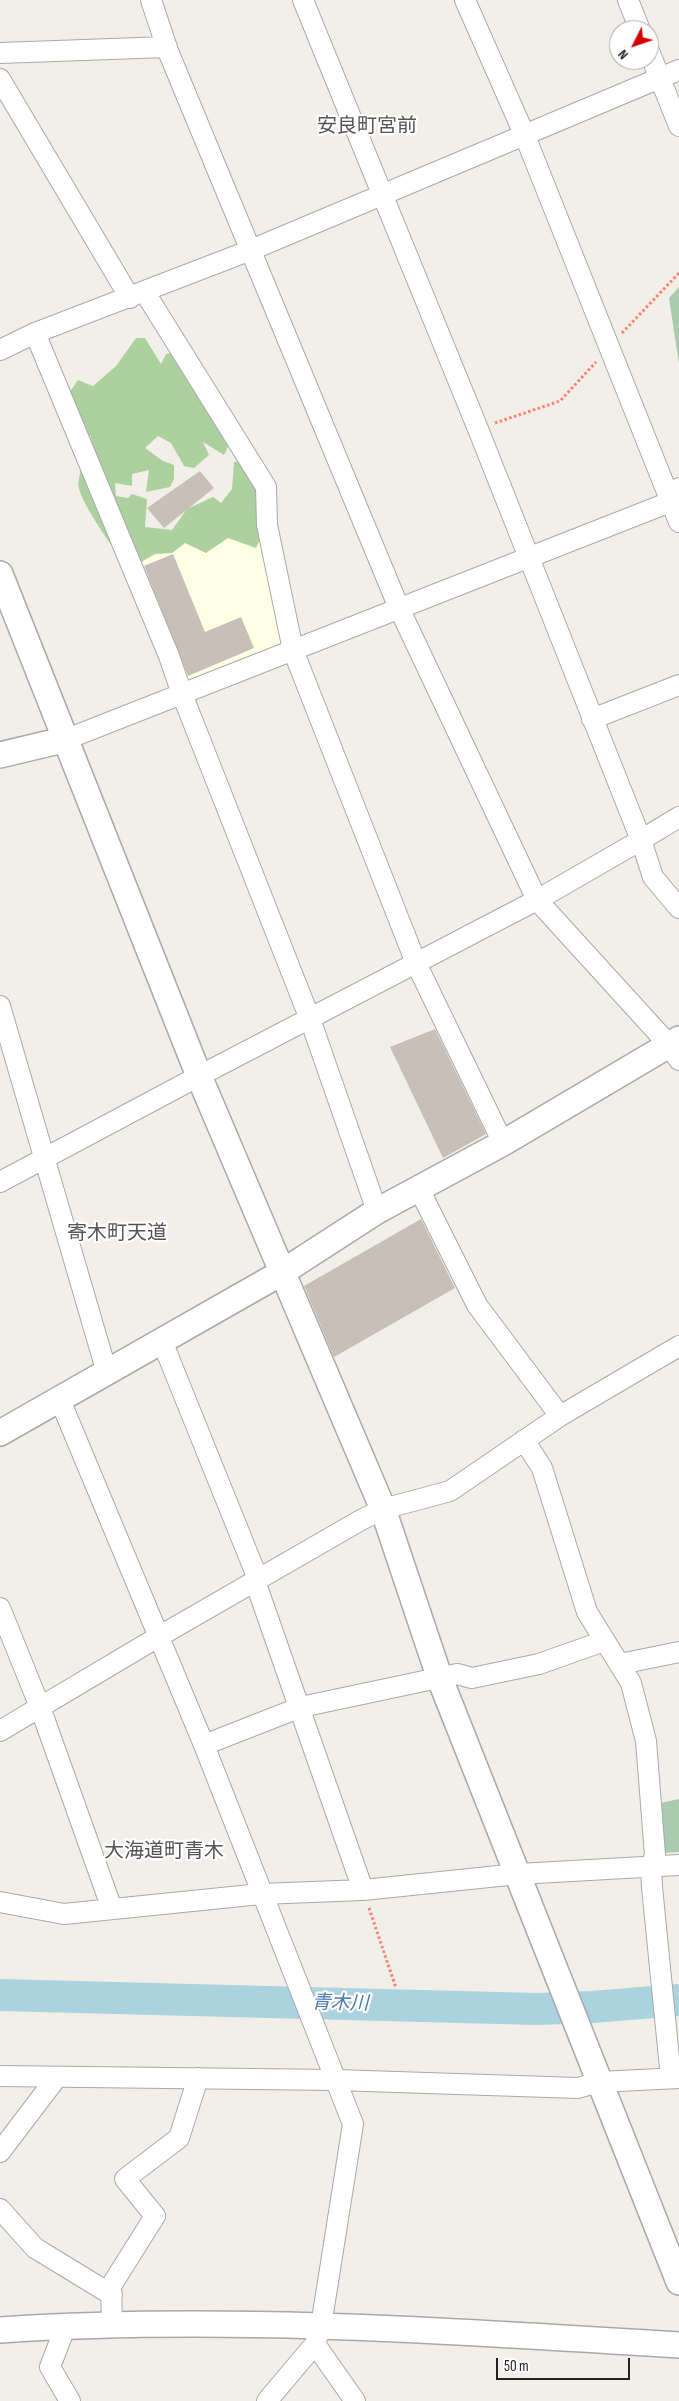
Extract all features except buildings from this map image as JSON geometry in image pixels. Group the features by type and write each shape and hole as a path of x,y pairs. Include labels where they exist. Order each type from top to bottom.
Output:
{"street":[{"path":"0,1433 281,1272 378,1211 676,1048 537,900 399,608 167,47 151,0"},
{"path":"303,0 384,194 530,559 641,840 653,877 679,908"},
{"path":"465,0 525,136 609,348 675,495 679,522"},
{"path":"628,0 636,20"},
{"path":"0,53 167,47"},
{"path":"657,70 679,126"},
{"path":"0,350 36,333 251,250 679,70"},
{"path":"0,79 137,294 266,487 267,525 293,650 416,963 503,1143"},
{"path":"36,333 169,656 182,694 310,1019 378,1211"},
{"path":"0,755 67,739 399,608 530,559 675,495"},
{"path":"0,574 199,1076 383,1509 440,1679 679,2282"},
{"path":"592,719 679,685"},
{"path":"0,1182 537,900 679,817"},
{"path":"0,1006 107,1373"},
{"path":"419,1189 476,1305 560,1416"},
{"path":"162,1341 256,1580 363,1890"},
{"path":"0,1732 158,1637 383,1509 450,1491 560,1416 679,1346"},
{"path":"60,1400 204,1745 353,2124 318,2335 267,2401"},
{"path":"0,2076 336,2080 578,2088 599,2082 675,2078 664,2016 650,1867 655,1855 646,1741 631,1683 587,1612 542,1468 524,1440"},
{"path":"0,1608 40,1707 112,1909"},
{"path":"204,1745 301,1707 457,1674 472,1678 538,1664 604,1641"},
{"path":"620,1664 679,1652"},
{"path":"0,1902 64,1914 261,1894 363,1890 518,1874 679,1865"},
{"path":"0,2152 57,2077"},
{"path":"112,2325 111,2286 155,2216 125,2179 179,2138 198,2078"},
{"path":"0,2209 36,2248 112,2295"},
{"path":"0,2330 66,2326 245,2324 318,2335 679,2345"},
{"path":"66,2326 50,2366 70,2401"},
{"path":"318,2335 355,2401"}],"path":[{"path":"478,429 560,401 679,273"},
{"path":"363,1890 396,1988"}],"shaded area":[{"path":"679,287 679,364 669,298"},
{"path":"267,505 293,650 182,694 129,559"},
{"path":"679,1799 679,1852 662,1853 660,1803"}],"green space":[{"path":"136,338 145,338 161,364 166,354 181,351 231,441 224,455 203,442 209,455 194,468 184,466 171,443 158,436 145,448 163,461 174,465 174,479 170,487 146,492 149,470 132,474 132,486 115,483 116,496 128,498 132,494 147,499 145,527 172,530 187,509 213,497 221,503 232,489 234,462 246,460 259,486 267,525 256,548 228,538 206,553 185,543 172,553 155,554 143,561 135,573 112,546 87,507 78,484 81,469 89,462 93,454 92,440 90,435 80,439 64,400 78,380 93,386 116,366"}],"waterway":[{"name":"青木川","path":"0,1995 537,2009 679,2000"}],"district":[{"name":"安良町宮前","path":"367,127"},
{"name":"寄木町天道","path":"117,1234"},
{"name":"大海道町青木","path":"164,1852"}]}
